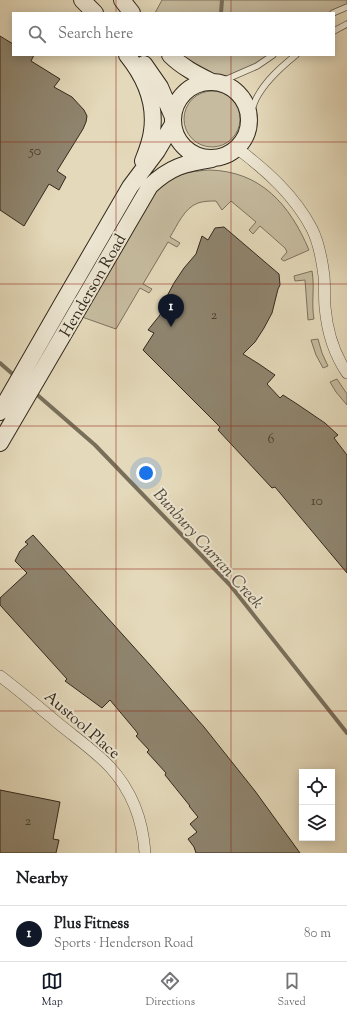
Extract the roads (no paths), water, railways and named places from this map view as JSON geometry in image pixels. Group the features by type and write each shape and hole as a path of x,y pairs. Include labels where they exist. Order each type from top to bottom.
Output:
{"main road":[{"path":"122,0 131,12"},
{"path":"128,56 146,85 154,117 148,147 130,188"},
{"path":"137,56 150,70 160,87 173,120 177,137 186,149 198,156 212,159 226,156 238,148 242,143 250,124 248,110 242,97 231,88 195,74 171,56"},
{"path":"173,120 174,110 177,103 186,92 198,84 215,82"},
{"name":"Henderson Road","path":"0,412 130,188 157,151 173,120"},
{"name":"Henderson Road","path":"0,443 150,186 168,171 212,159"}],"street":[{"path":"238,148 260,166 286,191 301,210 313,230 320,253 324,277 325,307 329,333 340,362 347,373"},
{"name":"Austool Place","path":"0,676 89,748 111,768 130,795 135,807 141,823 145,853"}],"lane":[{"path":"335,12 347,7"},
{"path":"335,30 347,24"},
{"path":"215,82 257,66 272,56"},
{"path":"249,117 262,89 271,77 295,56"}],"waterway":[{"path":"221,12 222,0"},
{"name":"Bunbury Curran Creek","path":"0,363 16,377"},
{"name":"Bunbury Curran Creek","path":"34,392 95,445 230,585 347,733"}],"place":[{"name":"Plus Fitness","path":"171,327"}]}
